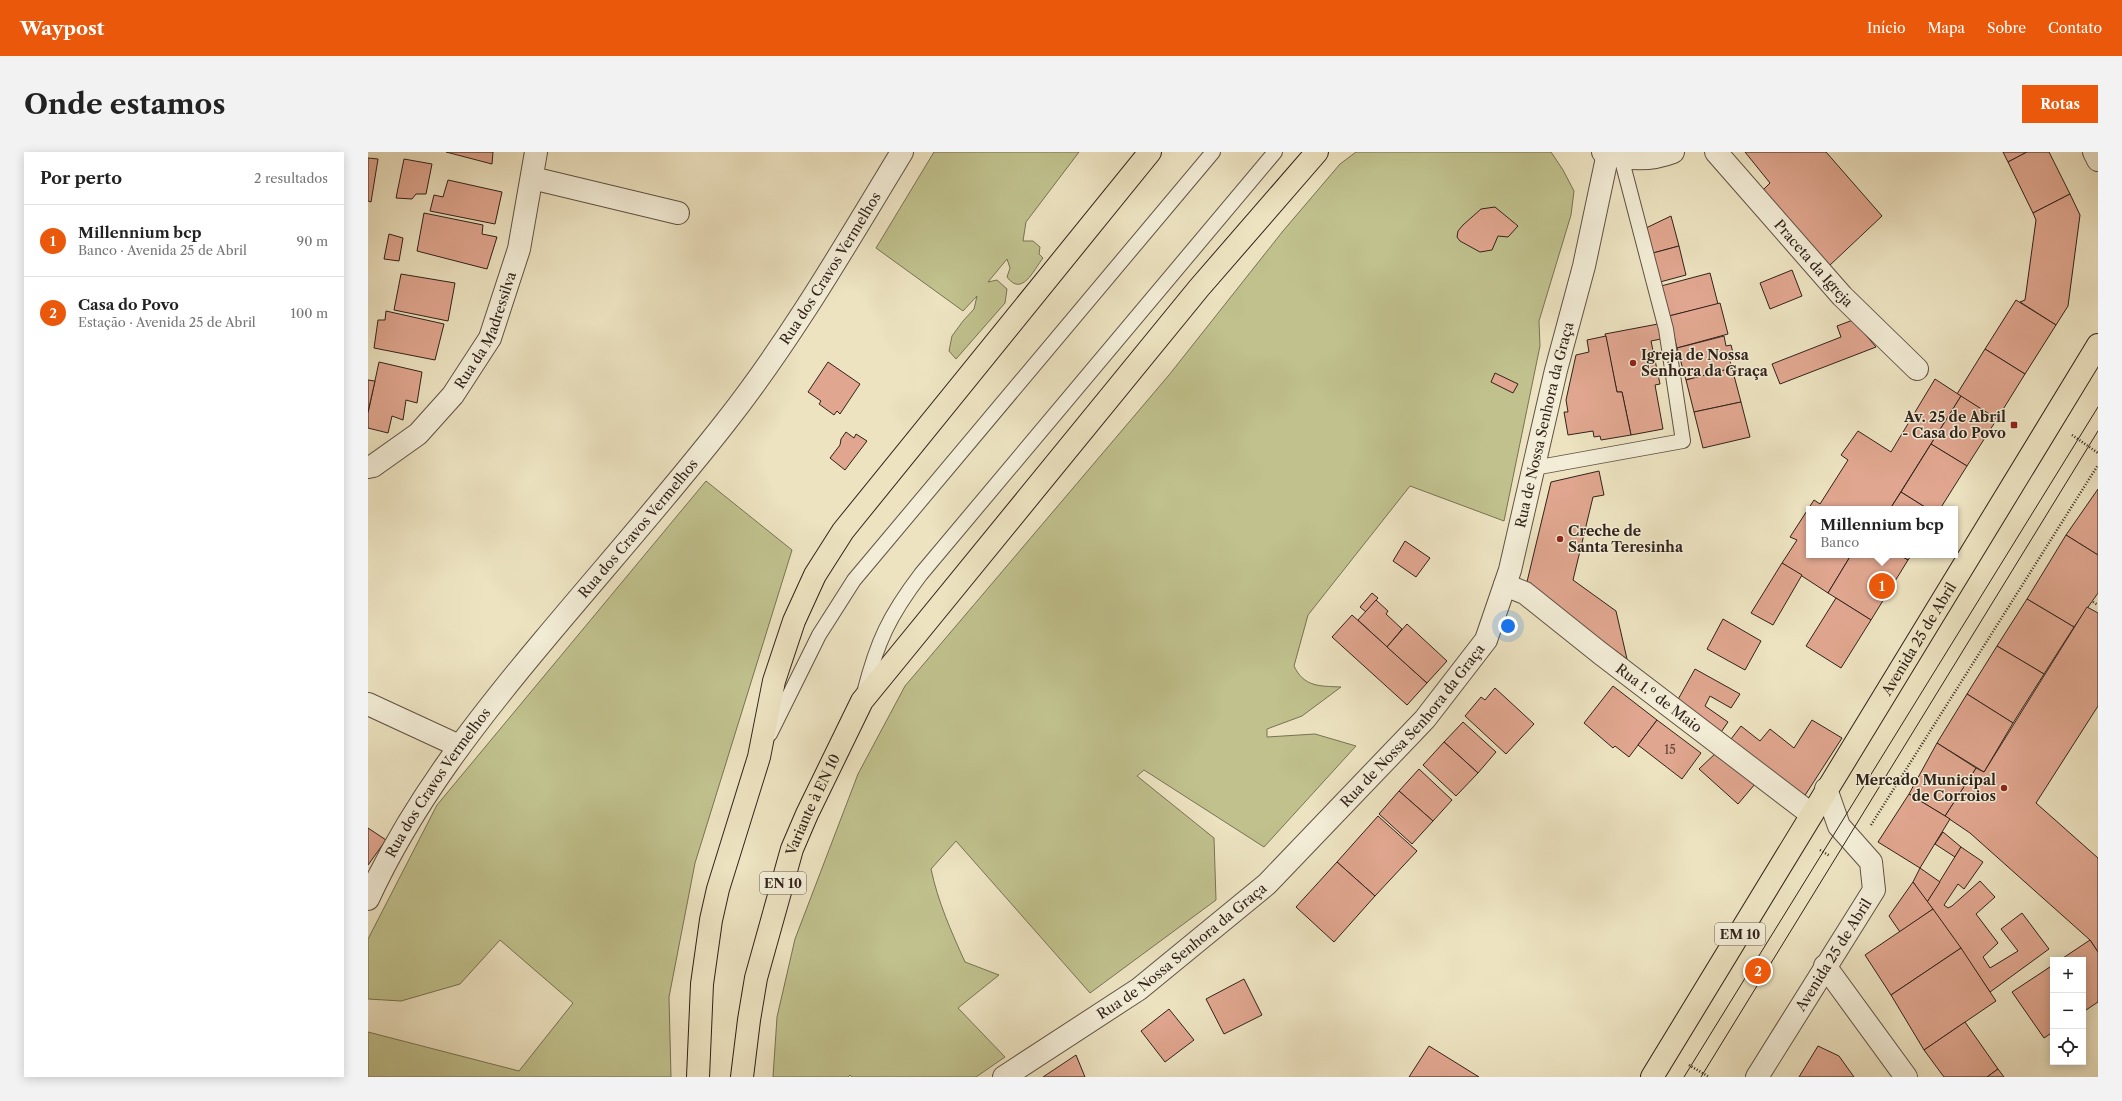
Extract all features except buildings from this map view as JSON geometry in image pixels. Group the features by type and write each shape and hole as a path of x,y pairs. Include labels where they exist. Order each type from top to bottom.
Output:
{"main road":[{"path":"698,1077 700,1011 711,920 718,889 759,757 774,681 794,621 819,568 843,531 1150,152"},
{"name":"Variante à EN 10","path":"742,1077 756,978 792,849 807,814 862,702 1199,288 1317,152"},
{"name":"Avenida 25 de Abril","path":"1652,1077 1826,789 2098,345"}],"street":[{"name":"Rua da Madressilva","path":"368,467 373,466 418,434 453,395 490,338 519,249 536,152"},
{"name":"Rua dos Cravos Vermelhos","path":"368,899 387,858 458,746 517,672 726,422 814,297 902,152"},
{"path":"1611,154 1648,158 1673,152"},
{"name":"Praceta da Igreja","path":"1716,152 1842,296 1917,369"},
{"path":"2094,152 2098,160"},
{"name":"Rua de Nossa Senhora da Graça","path":"1004,1077 1139,989 1267,884 1425,719 1486,640 1505,585 1534,468 1556,370 1584,266 1611,154"},
{"path":"532,178 678,213"},
{"name":"Rua 1.º de Maio","path":"1505,585 1525,593 1600,653 1811,814"},
{"path":"368,704 458,746"},
{"name":"Avenida 25 de Abril","path":"1757,1077 1825,966 1874,890 1871,862 1839,826 1826,789"},
{"path":"1825,966 1906,1077"}],"lane":[{"path":"759,757 819,635 854,580 1212,152"},
{"path":"862,702 874,655 884,628 900,600 920,574 1275,152"},
{"path":"1534,468 1683,441 1666,329 1611,154"}],"path":[{"path":"2051,422 2098,453"},
{"path":"1858,847 2098,465"},
{"path":"2093,602 2098,605"},
{"path":"1687,1064 1709,1077"}],"green space":[{"path":"934,152 1079,152 1026,222 1023,241 1033,241 1040,247 1039,254 1043,258 1027,280 1018,284 1012,282 1007,277 1010,268 1007,259 988,282 997,280 1007,289 1005,303 956,359 949,351 952,336 974,309 977,296 963,311 876,248"},
{"path":"1356,152 1551,152 1574,191 1571,215 1539,321 1540,346 1504,521 1410,486 1308,615 1294,666 1302,678 1307,682 1319,685 1341,687 1302,716 1267,729 1267,737 1315,734 1356,746 1264,847 1144,770 1137,776 1214,838 1216,900 1090,993 956,841 931,869 937,893 965,962 999,975 958,1008 1005,1057 976,1077 852,1077 850,1075 848,1077 773,1077 777,1017 795,939 858,774 905,686 1169,375 1283,231 1340,164"},
{"path":"706,481 792,550 695,863 669,997 671,1077 368,1077 368,1032 519,1071 573,1003 500,940 460,984 401,1001 368,999 368,939 437,805"}],"tram line":[{"path":"1684,1077 2098,407"},
{"path":"1701,1077 2098,431"}],"place":[{"name":"Igreja de Nossa Senhora da Graça","path":"1633,363"},
{"name":"Av. 25 de Abril - Casa do Povo","path":"2014,425"},
{"name":"Creche de Santa Teresinha","path":"1560,539"},
{"name":"Millennium bcp","path":"1882,586"},
{"name":"Mercado Municipal de Corroios","path":"2004,788"},
{"name":"Casa do Povo","path":"1758,971"}]}
